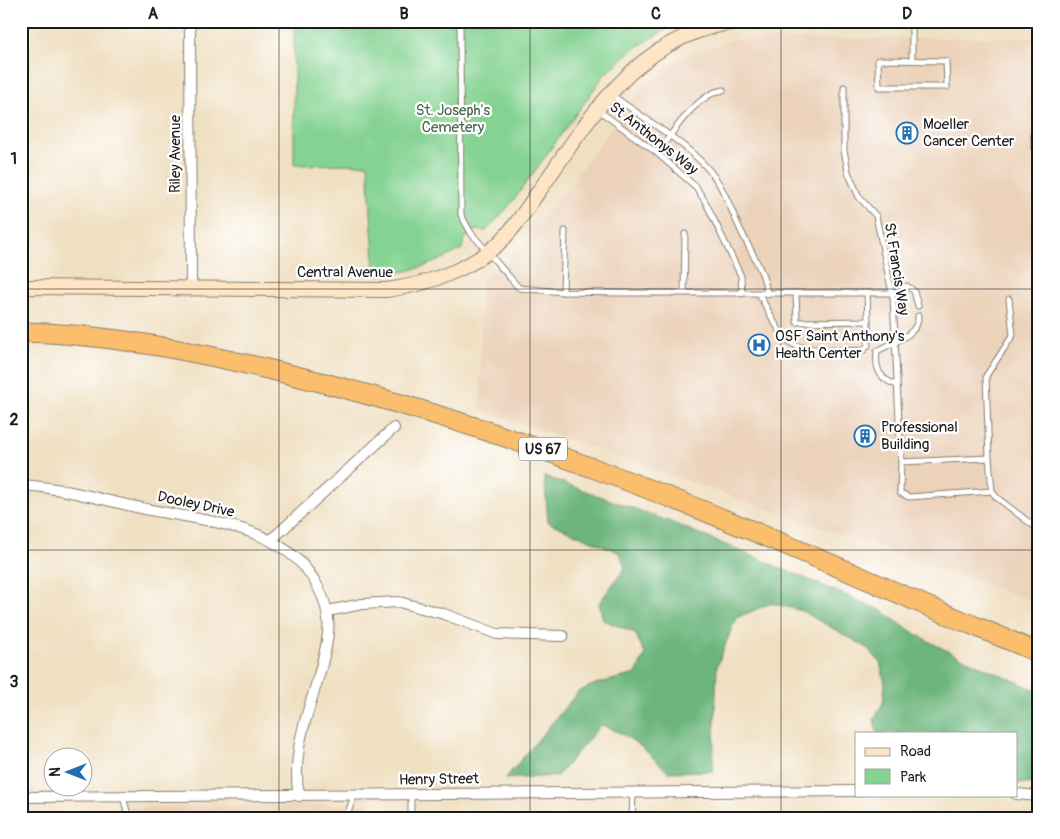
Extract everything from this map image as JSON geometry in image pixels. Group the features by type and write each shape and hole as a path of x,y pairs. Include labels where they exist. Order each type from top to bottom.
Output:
{"highway":[{"name":"US 67","path":"21,332 90,335 200,354 308,379 453,419 584,464 698,508 1039,653"}],"street":[{"name":"Riley Avenue","path":"190,21 191,287"},
{"name":"Central Avenue","path":"23,285 386,290 429,281 463,267 498,244 513,227 597,110 633,68 667,46 704,29 740,21"},
{"path":"271,540 394,428"},
{"name":"Dooley Drive","path":"21,485 230,527 271,540 284,547 304,564 313,577 328,611 328,635 296,763 299,796"},
{"path":"328,611 362,604 399,602 444,614 497,634 563,636"},
{"name":"Henry Street","path":"21,797 855,791"},
{"path":"1018,794 1039,796"}],"lane":[{"path":"460,21 461,215 471,233 519,288 563,292 796,294 892,293 907,286 914,290 918,306"},
{"path":"912,21 912,60"},
{"path":"878,60 912,60 946,61 947,87 879,87 878,60"},
{"name":"St Francis Way","path":"844,87 844,150 848,172 859,196 876,216 892,293 900,493 909,497 992,491"},
{"path":"656,153 701,100 713,92 723,90"},
{"name":"St Anthonys Way","path":"610,94 698,158 726,196 735,220 766,280 767,294"},
{"name":"St Anthonys Way","path":"597,110 656,153 696,187 706,203 741,276 742,294"},
{"path":"1039,122 1034,127 1033,137 1039,161"},
{"path":"563,292 565,232"},
{"path":"684,234 684,293"},
{"path":"759,294 787,339 793,345 844,352 864,350 868,344 866,293"},
{"path":"796,294 797,322 868,321"},
{"path":"1009,298 1013,335 986,376 992,491 996,497 1039,530"},
{"path":"877,352 906,336 916,327 918,316"},
{"path":"868,344 877,352"},
{"path":"877,352 876,363 878,372 887,382 897,385"},
{"path":"900,462 989,458"},
{"path":"632,818 634,792"},
{"path":"411,795 411,818"},
{"path":"346,818 354,796"},
{"path":"123,797 130,818"}],"shaded area":[{"name":"OSF Saint Anthony's Health Center","path":"1039,37 1039,603 480,409 481,282 521,248 644,86 684,56 732,40"},
{"path":"372,804 372,818 97,818 97,808"}],"green space":[{"name":"St. Joseph's Cemetery","path":"294,21 680,21 633,49 605,74 510,205 486,231 475,230 464,239 462,249 441,260 398,273 375,276 368,164 294,165"},
{"path":"544,476 671,522 883,611 920,636 958,656 1039,692 1039,784 1018,783 1018,732 877,732 874,719 883,703 885,684 880,662 866,647 802,611 771,603 736,618 717,666 713,771 668,772 629,738 601,725 557,776 505,779 578,692 595,684 636,674 645,654 635,633 603,620 599,603 625,568 620,553 548,522"}],"place":[{"name":"Moeller Cancer Center","path":"907,133"},
{"name":"OSF Saint Anthony's Health Center","path":"759,345"},
{"name":"Professional Building","path":"865,436"}]}
